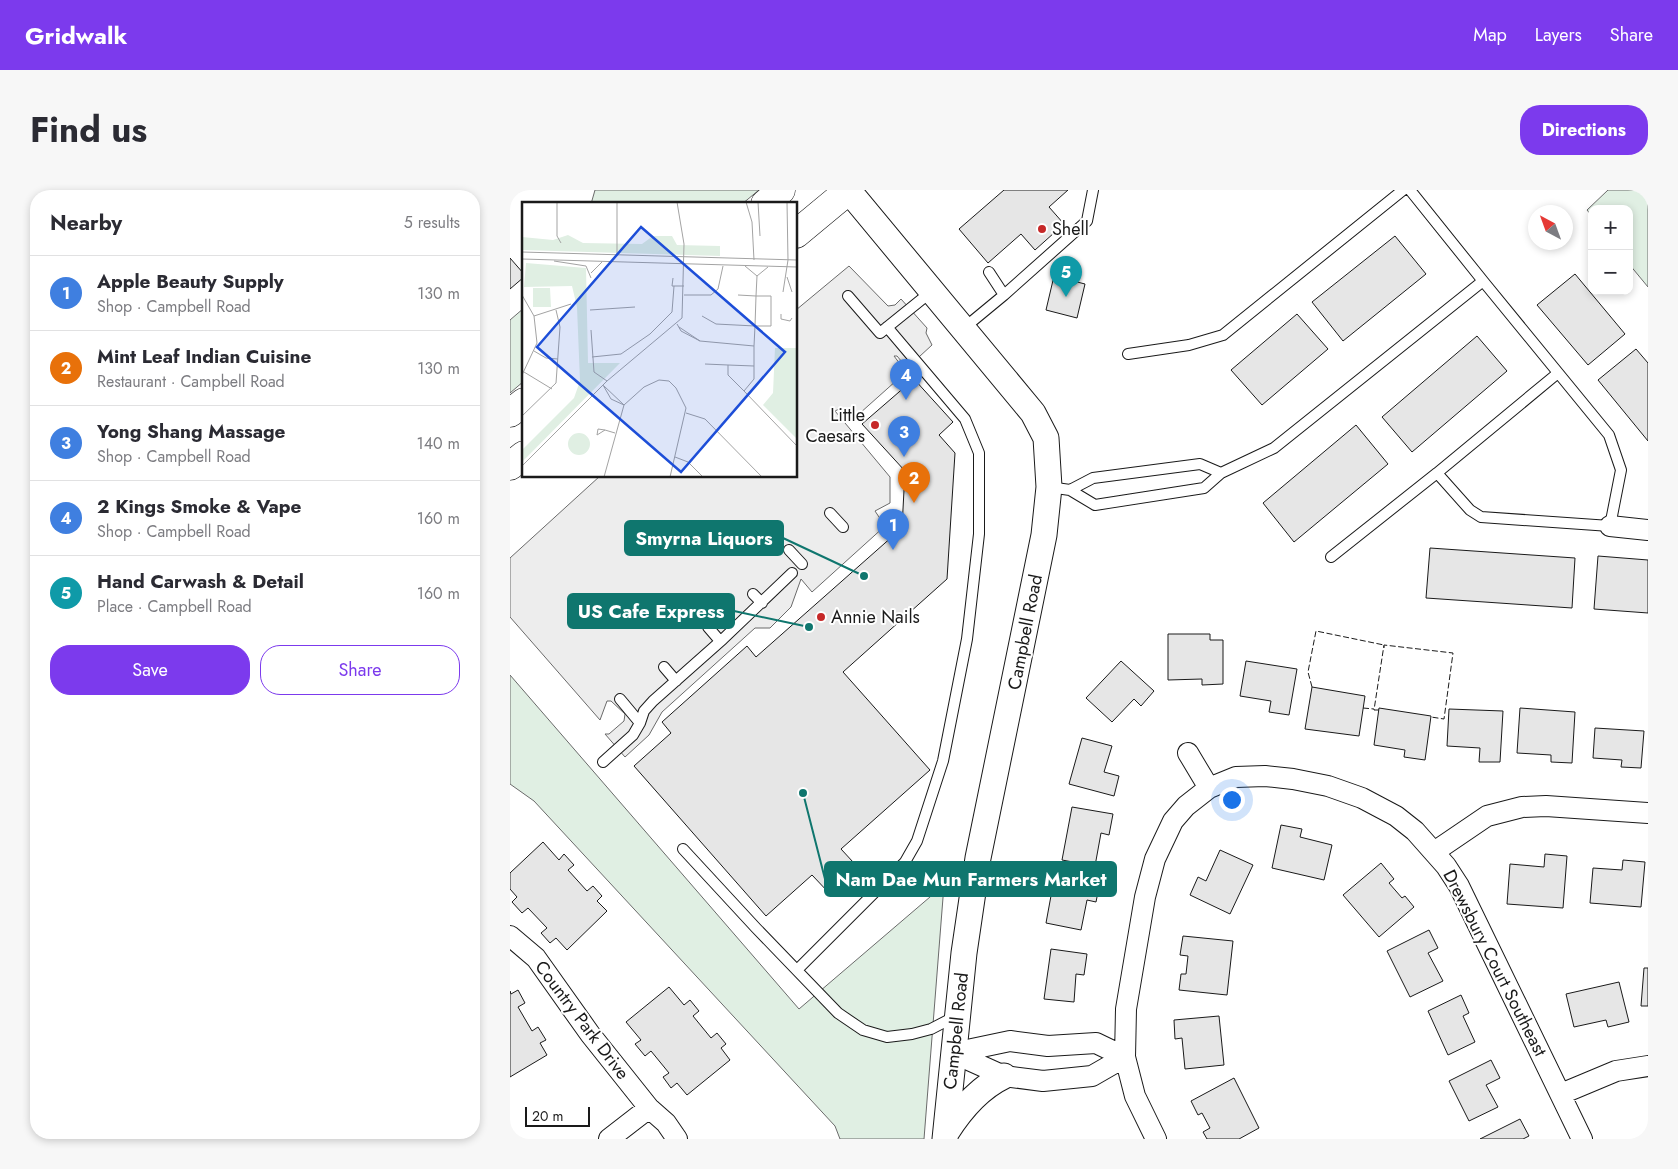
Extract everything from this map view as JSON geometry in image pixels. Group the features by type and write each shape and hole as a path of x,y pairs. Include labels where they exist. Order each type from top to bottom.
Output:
{"main road":[{"path":"767,202 782,190"},
{"path":"798,232 849,190"},
{"path":"510,413 522,404"},
{"path":"510,466 522,457"}],"street":[{"name":"Campbell Road","path":"849,190 1034,413 1046,438 1059,488 1044,536 978,858 964,953 945,1137"},
{"path":"1610,526 1648,530"},
{"path":"1188,753 1209,788"},
{"name":"Drewsbury Court Southeast","path":"1156,1139 1135,1096 1125,1057 1126,1009 1145,897 1155,859 1173,821 1186,806 1209,788 1236,777 1265,776 1328,786 1362,798 1396,816 1415,831 1434,852 1459,886 1582,1139"},
{"path":"1434,852 1488,816 1522,807 1546,806 1648,813"},
{"name":"Country Park Drive","path":"510,936 536,958 590,1034 649,1108 666,1123 677,1139"},
{"path":"953,1053 1010,1041 1048,1046 1096,1043 1125,1057"},
{"path":"953,1053 1004,1076 1043,1081 1092,1076 1125,1057"},
{"path":"1561,1094 1616,1071 1648,1066"},
{"path":"945,1137 962,1110 973,1098 984,1088 1004,1076"},
{"path":"609,1139 649,1108"}],"lane":[{"path":"964,328 1087,221 1093,190"},
{"path":"1128,354 1189,345 1223,335 1403,190"},
{"path":"1410,190 1609,435 1621,470 1610,526 1481,517 1470,510 1437,473"},
{"path":"989,272 1004,295"},
{"path":"1059,488 1094,505 1204,488 1221,472 1274,448 1483,281"},
{"path":"848,296 880,333 932,290"},
{"path":"796,970 905,862 917,841 943,761 966,639 979,534 978,453 965,419 887,327"},
{"path":"1331,557 1558,373"},
{"path":"1059,488 1093,478 1200,464 1221,472"},
{"path":"830,514 842,527"},
{"path":"789,550 802,564"},
{"path":"603,762 634,735 644,711 792,573"},
{"path":"753,594 762,603"},
{"path":"708,627 720,642"},
{"path":"664,667 676,681"},
{"path":"620,699 640,723"},
{"path":"683,849 838,1013 863,1030 887,1036 912,1034 931,1029 957,1016"}],"green space":[{"path":"595,190 759,190 744,202 592,202"},
{"path":"1608,190 1648,190 1648,287 1633,269 1633,205 1592,205"},
{"path":"522,310 522,383 510,393 510,320"},
{"path":"510,675 799,1009 944,885 924,1139 840,1139 835,1126 534,801 510,784"}],"shaded area":[{"path":"849,266 888,306 895,305 901,299 927,328 926,333 932,345 907,368 897,356 894,356 906,372 850,422 839,409 835,411 890,477 890,503 875,511 885,526 812,592 801,579 791,607 770,628 755,628 662,712 649,735 625,757 605,734 609,734 624,721 625,714 611,701 607,701 600,720 510,617 510,558 598,478 798,478 798,308"}],"building":[{"name":"Shell","path":"1004,190 1068,190 1049,207 1064,224 1035,250 1021,234 988,263 959,229"},
{"path":"1395,236 1426,274 1343,341 1312,302"},
{"path":"510,258 522,272 522,279 510,289"},
{"path":"1575,274 1588,290 1588,295 1592,295 1625,334 1588,365 1537,305"},
{"path":"1054,276 1085,284 1077,318 1046,310"},
{"path":"1297,314 1328,349 1262,405 1231,370"},
{"path":"1477,336 1507,371 1412,452 1382,417"},
{"path":"1636,349 1648,363 1648,441 1598,380"},
{"path":"914,379 953,422 939,435 955,453 947,579 843,672 930,770 841,849 865,875 845,893 839,886 830,894 812,875 766,916 634,766 671,733 662,722 747,646 756,657 902,528 905,471 862,424"},
{"path":"1356,425 1388,464 1294,542 1263,503"},
{"path":"1430,548 1575,558 1572,608 1426,598"},
{"path":"1598,556 1648,560 1648,613 1594,609"},
{"path":"1168,634 1210,634 1210,640 1223,640 1223,684 1202,685 1202,679 1168,680"},
{"path":"1121,661 1154,691 1141,706 1134,699 1112,722 1086,698"},
{"path":"1246,661 1297,669 1289,715 1269,712 1271,701 1240,696"},
{"path":"1312,687 1365,696 1359,736 1305,729"},
{"path":"1379,708 1431,716 1425,760 1404,757 1405,750 1374,745"},
{"path":"1520,708 1575,712 1572,763 1551,762 1551,755 1517,753"},
{"path":"1449,709 1503,711 1500,762 1479,762 1480,748 1447,746"},
{"path":"1595,728 1644,731 1641,768 1621,767 1622,760 1593,758"},
{"path":"1082,738 1112,746 1104,772 1119,776 1114,796 1069,784"},
{"path":"1072,807 1113,814 1109,835 1101,833 1095,866 1062,860"},
{"path":"1281,825 1302,829 1300,837 1332,845 1324,880 1272,868"},
{"path":"543,842 559,860 564,854 574,865 568,870 587,891 593,886 602,896 597,901 607,911 567,950 556,938 550,943 541,933 547,928 528,908 522,913 512,902 517,897 510,889 510,873"},
{"path":"1220,850 1253,865 1230,914 1190,895 1198,877 1206,881"},
{"path":"1545,854 1567,856 1563,908 1507,904 1510,864 1544,867"},
{"path":"1623,860 1645,862 1641,907 1590,903 1593,868 1622,870"},
{"path":"1381,863 1394,879 1389,883 1402,898 1405,896 1414,907 1379,937 1343,895"},
{"path":"1055,874 1100,882 1096,902 1087,900 1081,930 1046,923"},
{"path":"1429,930 1438,948 1428,953 1443,981 1410,997 1387,951"},
{"path":"1183,936 1233,941 1227,995 1179,990 1181,974 1186,974 1188,956 1180,955"},
{"path":"1051,949 1087,954 1084,975 1076,974 1074,1002 1044,999"},
{"path":"1644,968 1648,968 1648,1006 1641,1006"},
{"path":"1619,982 1629,1022 1608,1027 1606,1020 1574,1027 1566,994"},
{"path":"669,987 684,1005 690,1000 699,1011 693,1016 711,1038 717,1033 726,1044 721,1048 730,1060 687,1095 677,1083 671,1088 663,1077 669,1073 651,1051 645,1056 635,1044 641,1040 626,1022"},
{"path":"518,990 525,1003 518,1007 532,1031 538,1027 546,1040 540,1043 547,1055 510,1077 510,991 511,994"},
{"path":"1461,995 1469,1013 1463,1016 1475,1042 1448,1055 1428,1011"},
{"path":"1219,1016 1224,1065 1185,1069 1182,1038 1175,1039 1174,1020"},
{"path":"1491,1060 1500,1078 1486,1085 1498,1107 1469,1121 1449,1081"},
{"path":"1234,1078 1259,1128 1239,1139 1207,1139 1203,1132 1210,1128 1202,1113 1198,1115 1191,1101"},
{"path":"1520,1119 1529,1136 1523,1139 1480,1139"}],"fence":[{"path":"1312,687 1308,672 1316,631 1384,645 1384,648"},
{"path":"1379,710 1374,710 1384,645 1453,653 1444,719 1431,717"},
{"path":"1363,708 1374,709"}],"place":[{"name":"Shell","path":"1042,229"},
{"name":"Hand Carwash & Detail","path":"1066,297"},
{"name":"2 Kings Smoke & Vape","path":"906,400"},
{"name":"Little Caesars","path":"875,425"},
{"name":"Yong Shang Massage","path":"904,457"},
{"name":"Mint Leaf Indian Cuisine","path":"914,503"},
{"name":"Apple Beauty Supply","path":"893,550"},
{"name":"Smyrna Liquors","path":"864,576"},
{"name":"Annie Nails","path":"821,617"},
{"name":"US Cafe Express","path":"809,627"},
{"name":"Nam Dae Mun Farmers Market","path":"803,793"}]}
